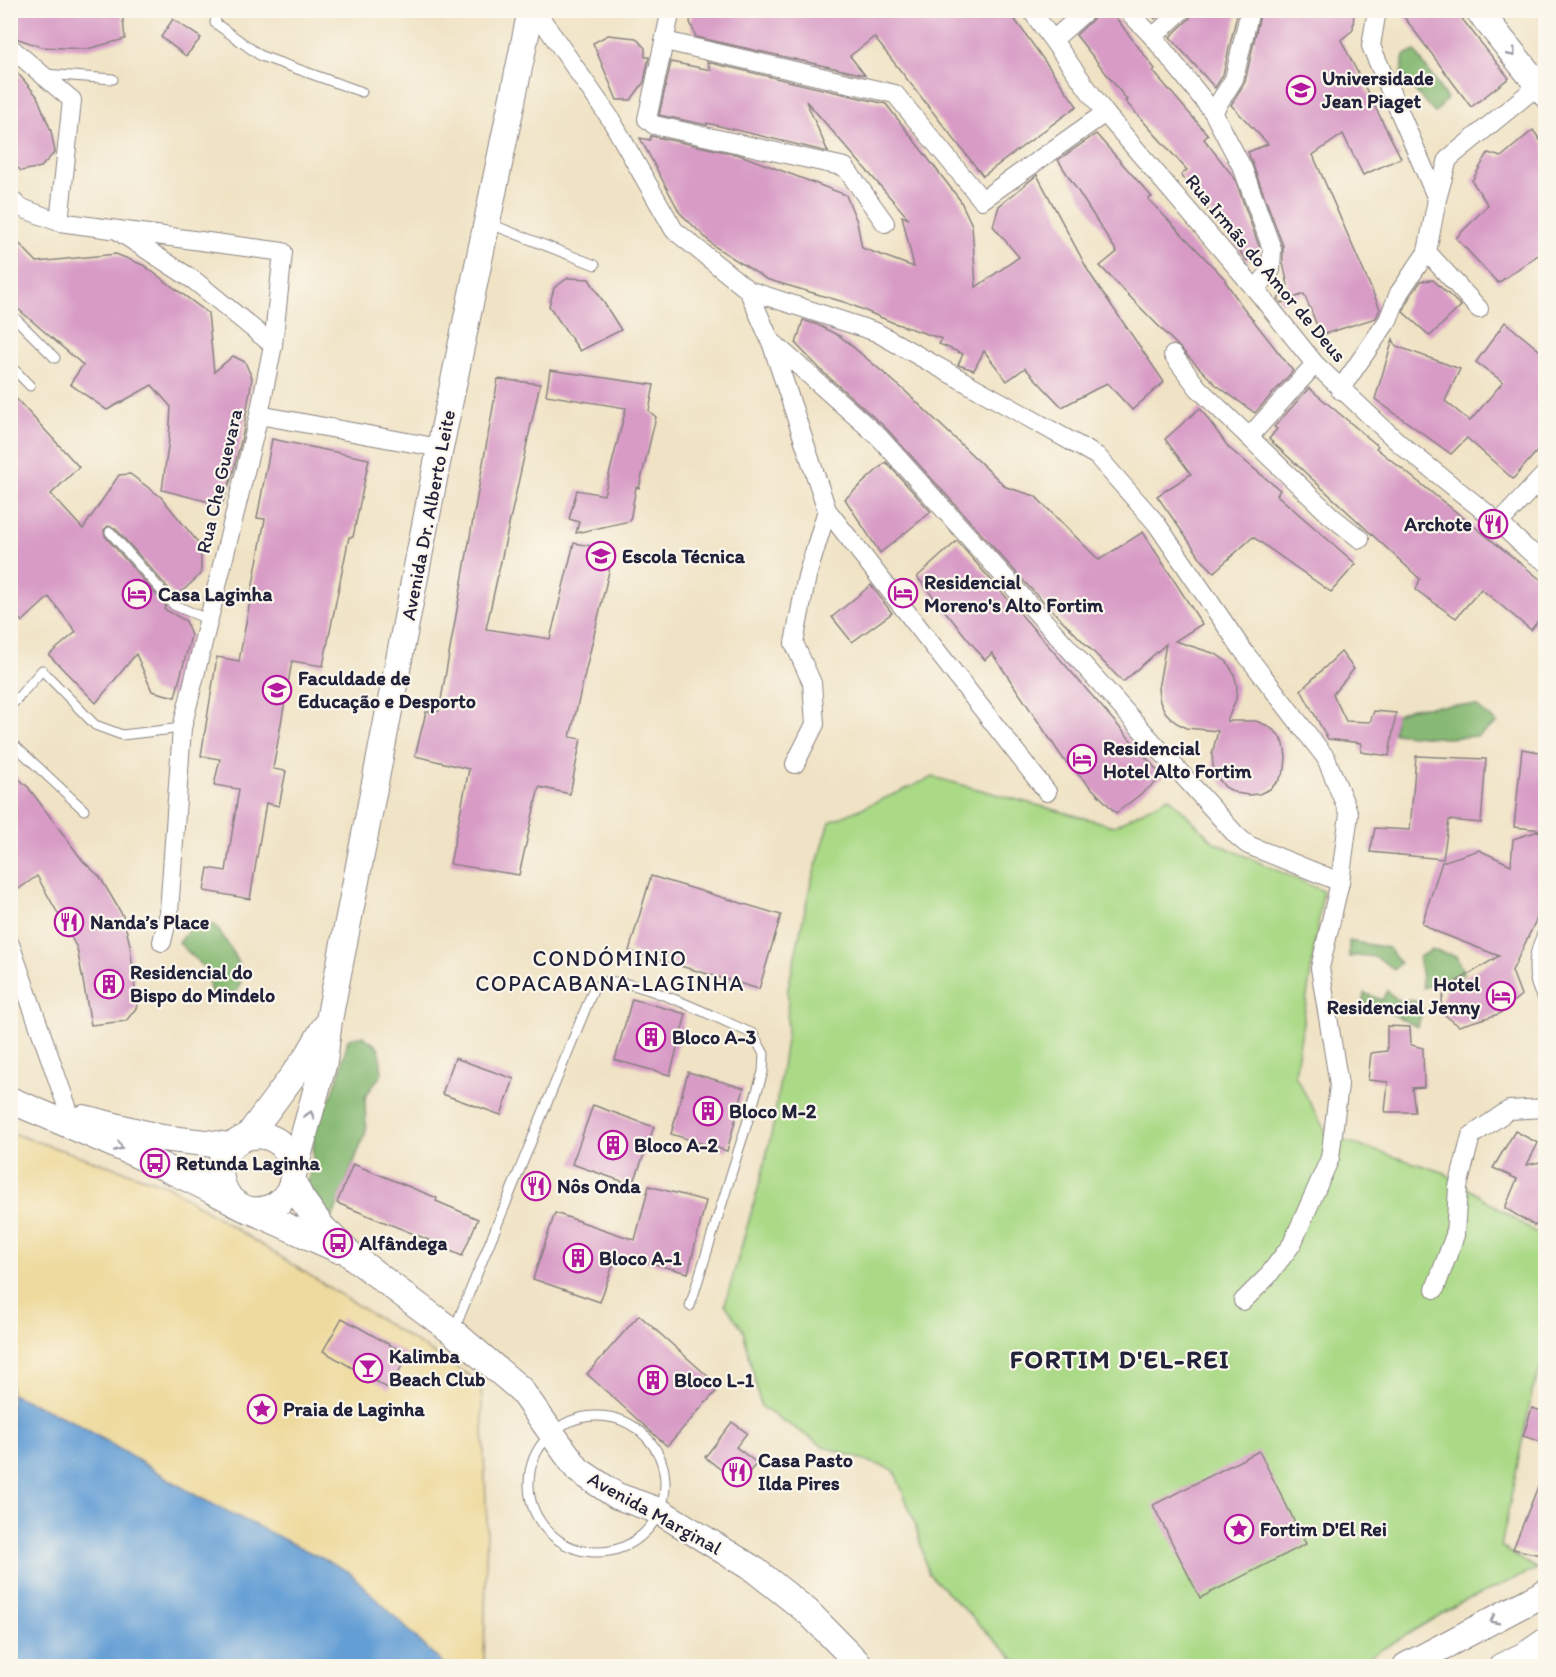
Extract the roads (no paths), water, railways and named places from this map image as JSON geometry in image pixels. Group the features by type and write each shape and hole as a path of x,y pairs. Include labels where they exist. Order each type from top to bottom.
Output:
{"street":[{"name":"Avenida Dr. Alberto Leite","path":"293,1177 324,1062 329,1020 440,448 533,10"},
{"path":"533,10 610,118 674,231 748,290 876,332 1096,456 1156,523 1242,649 1326,758 1349,814 1340,882 1320,968 1339,1085 1330,1158 1292,1244 1267,1277 1243,1301"},
{"path":"671,10 647,119 654,125 845,167 885,223"},
{"name":"Rua Irmãs do Amor de Deus","path":"1031,10 1105,113 1256,290 1315,364 1400,444 1545,562"},
{"path":"1053,40 1087,10"},
{"path":"1127,10 1153,37 1213,112 1243,169 1272,249 1272,270 1256,290"},
{"path":"1153,37 1182,10"},
{"path":"1213,112 1234,79 1250,10"},
{"path":"1377,10 1371,46 1437,198"},
{"path":"1340,390 1388,320 1399,292 1427,252 1437,198 1448,159 1543,87 1478,10"},
{"path":"665,41 895,94 982,200 1105,113"},
{"path":"10,47 72,100 59,222"},
{"name":"Rua Che Guevara","path":"10,198 19,207 59,222 283,252 273,345 259,415 182,728 169,912 162,942"},
{"path":"117,230 195,281 273,345"},
{"path":"1427,252 1479,309"},
{"path":"748,290 770,340 827,510 1047,792"},
{"path":"770,340 879,437 1237,836 1248,845 1340,882"},
{"path":"1173,355 1198,388 1331,516 1360,539"},
{"path":"1249,437 1315,364"},
{"path":"259,415 440,448"},
{"path":"1498,523 1545,473"},
{"path":"795,764 815,724 812,683 794,643 807,576 827,510"},
{"path":"1545,936 1538,958 1540,986 1545,996"},
{"path":"10,944 58,1115"},
{"name":"Avenida Dr. Alberto Leite","path":"239,1141 309,1054 329,1020"},
{"path":"10,1100 58,1115 162,1138 239,1141 259,1136 270,1138 287,1151 293,1177 288,1193 271,1207 240,1205 224,1190 220,1179 220,1166 224,1155 239,1141"},
{"path":"1435,1289 1455,1235 1458,1187 1471,1136 1509,1110 1545,1108"},
{"name":"Avenida Marginal","path":"58,1115 240,1205 352,1256"},
{"name":"Avenida Marginal","path":"293,1177 301,1198 322,1227 352,1256 453,1332 520,1389 578,1470 617,1496 659,1511 755,1570 808,1612 852,1662"},
{"path":"1406,1666 1545,1592"},
{"path":"1502,1666 1527,1654 1545,1641"}],"lane":[{"path":"218,10 215,23 261,56 362,92"},
{"path":"42,74 113,79"},
{"path":"488,223 594,265"},
{"path":"10,313 56,358"},
{"path":"10,366 30,386"},
{"path":"110,532 174,605 209,620"},
{"path":"10,707 42,670 95,725 122,735 182,728"},
{"path":"10,741 84,810"},
{"path":"453,1332 594,988 603,982 645,988 753,1034 764,1054 763,1072 690,1306"},
{"path":"604,1414 629,1422 649,1438 661,1461 665,1486 659,1511 649,1527 636,1540 619,1548 601,1552 577,1550 555,1539 539,1522 529,1499 532,1459 551,1434 579,1416 604,1414"}],"water":[{"path":"11,1394 76,1423 200,1498 348,1571 445,1666 11,1666"}],"place":[{"name":"Universidade Jean Piaget","path":"1301,90"},
{"name":"Archote","path":"1493,524"},
{"name":"Escola Técnica","path":"601,556"},
{"name":"Residencial Moreno's Alto Fortim","path":"903,593"},
{"name":"Casa Laginha","path":"137,594"},
{"name":"Faculdade de Educação e Desporto","path":"277,690"},
{"name":"Residencial Hotel Alto Fortim","path":"1082,759"},
{"name":"Nanda’s Place","path":"69,922"},
{"name":"Residencial do Bispo do Mindelo","path":"109,984"},
{"name":"Hotel Residencial Jenny","path":"1501,996"},
{"name":"Bloco A-3","path":"651,1037"},
{"name":"Bloco M-2","path":"708,1111"},
{"name":"Bloco A-2","path":"613,1145"},
{"name":"Retunda Laginha","path":"155,1163"},
{"name":"Nôs Onda","path":"536,1186"},
{"name":"Alfândega","path":"338,1243"},
{"name":"Bloco A-1","path":"578,1258"},
{"name":"Kalimba Beach Club","path":"368,1368"},
{"name":"Bloco L-1","path":"653,1380"},
{"name":"Praia de Laginha","path":"262,1409"},
{"name":"Casa Pasto Ilda Pires","path":"737,1472"},
{"name":"Fortim D'El Rei","path":"1239,1529"}],"district":[{"name":"CONDÓMINIO COPACABANA-LAGINHA","path":"610,970"},
{"name":"FORTIM D'EL-REI","path":"1120,1359"}]}
